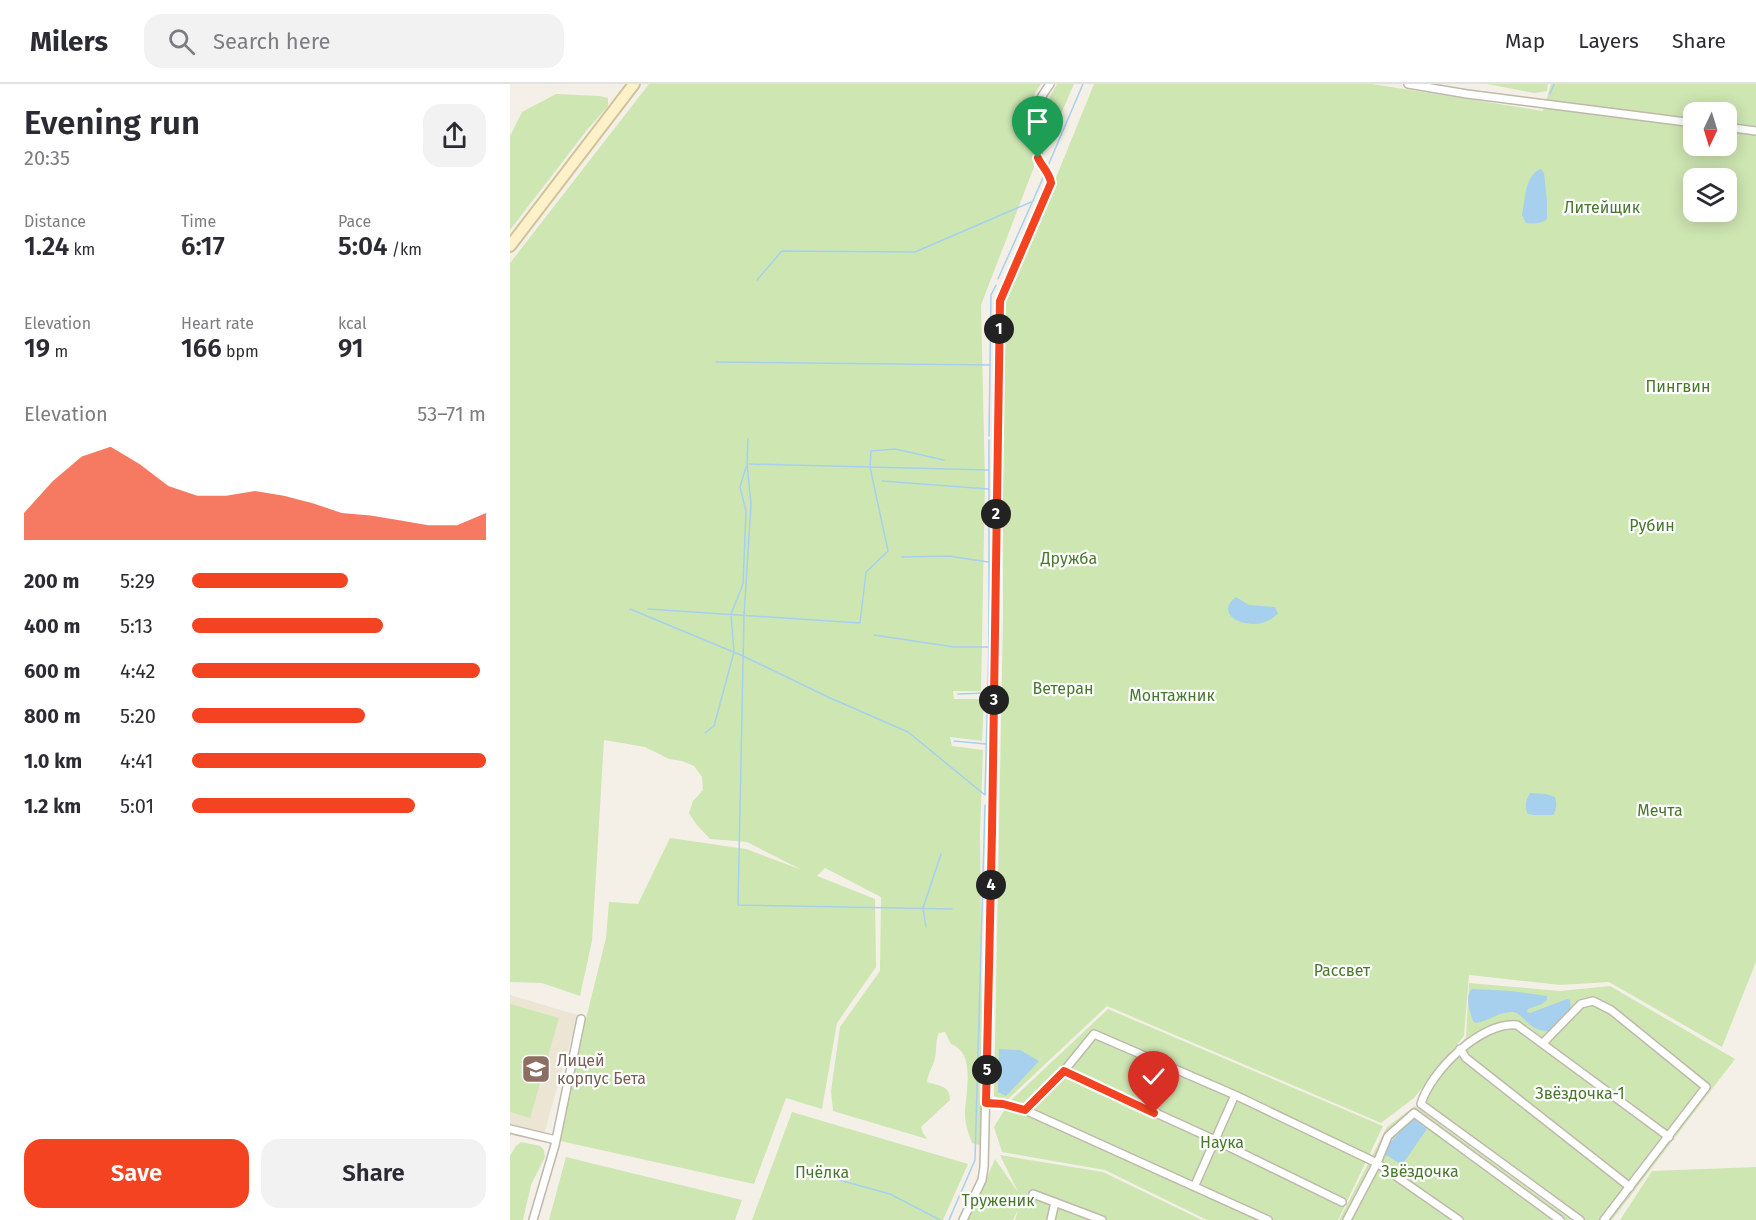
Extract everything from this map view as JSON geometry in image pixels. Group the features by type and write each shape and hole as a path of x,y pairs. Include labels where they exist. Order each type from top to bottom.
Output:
{"street":[{"path":"510,246 634,84"},
{"path":"963,1220 982,1180 986,1103 1000,301 1051,183 1050,176 1038,158 1033,116 1035,107 1050,84"},
{"path":"1408,84 1467,94 1683,122"},
{"path":"1737,128 1756,131"},
{"path":"1543,1043 1581,1004 1593,1001 1611,1010 1706,1087 1604,1220"},
{"path":"533,1220 556,1140 581,1019"},
{"path":"1580,1220 1421,1104 1424,1092 1460,1049 1495,1027 1506,1024 1517,1025 1669,1137"},
{"path":"1025,1110 1064,1071 1094,1034 1235,1095 1377,1163 1459,1220"},
{"path":"1460,1049 1466,1058 1630,1187"},
{"path":"1064,1071 1215,1140 1342,1202"},
{"path":"1195,1185 1235,1095"},
{"path":"986,1103 1003,1104 1025,1110 1269,1220"},
{"path":"1348,1220 1388,1136 1414,1113 1560,1220"},
{"path":"510,1129 556,1140"},
{"path":"1033,1194 1102,1220"},
{"path":"1052,1220 1055,1202"}],"shaded area":[{"name":"Лицей корпус Бета","path":"510,995 578,1015 544,1134 510,1124"}],"green space":[{"path":"649,84 1041,84 1035,93 1029,113 1034,167 981,305 985,482 981,691 953,691 954,699 984,699 982,741 950,737 952,746 983,750 980,833 983,1140 979,1145 972,1143 966,1122 967,1065 964,1056 951,1044 945,1032 939,1033 935,1058 927,1082 946,1089 950,1100 921,1127 927,1139 833,1111 831,1091 840,1027 880,971 881,897 825,868 817,876 875,899 876,967 837,1023 822,1109 786,1098 754,1184 556,1140 606,938 609,902 638,904 670,838 746,849 802,870 747,842 710,839 689,813 693,801 703,790 702,777 694,766 669,759 645,747 604,740 592,941 580,996 542,983 510,982 510,263"},
{"path":"1057,84 1074,84 1045,151 1042,131 1043,116"},
{"path":"1094,84 1372,84 1543,111 1551,84 1756,84 1756,962 1722,1047 1609,982 1560,985 1469,975 1464,1036 1414,1098 1381,1123 1107,1006 1006,1101 994,1096 1003,615 1003,395 1006,301"},
{"path":"1487,84 1548,84 1547,91 1534,93"},
{"path":"556,94 608,98 608,106 510,230 510,136 522,112"},
{"name":"Звёздочка-1","path":"1469,983 1560,991 1610,986 1735,1059 1612,1220 1578,1220 1418,1103 1421,1093 1466,1037"},
{"path":"510,1004 559,1018 530,1118 510,1112"},
{"name":"Наука","path":"1108,1009 1383,1126 1338,1220 1207,1220 1105,1170 1002,1152 994,1127 1009,1102"},
{"name":"Звёздочка","path":"1415,1106 1571,1220 1339,1220 1387,1127"},
{"name":"Пчёлка","path":"792,1112 968,1164 943,1220 752,1220"},
{"path":"521,1142 540,1146 544,1150 545,1157 531,1185 523,1220 510,1220 510,1156"},
{"name":"Труженик","path":"1000,1155 1103,1172 1202,1220 1015,1220 1018,1210 1013,1220 968,1220 995,1159 1018,1192"},
{"path":"566,1157 742,1200 735,1220 549,1220"},
{"path":"1756,1167 1756,1220 1620,1220 1652,1171"}],"water":[{"path":"1541,169 1544,173 1547,219 1537,223 1526,223 1522,215 1527,189 1532,176"},
{"path":"1236,597 1249,605 1275,607 1278,613 1269,620 1259,623 1239,622 1228,611 1229,604"},
{"path":"1530,793 1555,797 1556,806 1553,815 1528,814 1526,804"},
{"path":"1472,989 1547,996 1547,1000 1542,1004 1528,1009 1527,1012 1530,1013 1567,999 1570,1000 1571,1009 1550,1031 1536,1029 1513,1012 1503,1013 1475,1023 1468,1004 1468,996"},
{"path":"999,1049 1020,1050 1039,1061 1006,1096 998,1092"},
{"path":"1413,1118 1427,1129 1402,1165 1386,1155 1385,1148"}],"waterway":[{"path":"1047,168 1083,84"},
{"path":"1550,94 1554,84"},
{"path":"998,279 1043,178"},
{"path":"757,280 782,251 915,252 1031,202"},
{"path":"989,436 991,295 996,285"},
{"path":"716,362 990,365"},
{"path":"748,439 747,464 751,504 744,616 738,905 952,909"},
{"path":"985,794 989,647 989,440"},
{"path":"648,609 860,623 866,572 888,551 870,467 871,451 895,449 944,460"},
{"path":"749,464 988,470"},
{"path":"705,733 714,726 734,652 731,614 743,584 746,511 740,487 746,467"},
{"path":"882,481 988,489"},
{"path":"902,557 949,556 988,562"},
{"path":"630,609 743,656 908,732 985,795"},
{"path":"874,635 954,647 989,647"},
{"path":"958,694 987,693"},
{"path":"954,741 986,744"},
{"path":"949,1220 975,1160 985,805"},
{"path":"926,927 923,908 941,854"},
{"path":"832,1178 890,1194 940,1220"}],"place":[{"name":"Лицей корпус Бета","path":"536,1069"}],"route":[{"path":"1038,158 1050,176 1051,183 1013,266 1000,301 986,1103 1003,1104 1025,1110 1064,1071 1154,1113"}],"park label":[{"name":"Литейщик","path":"1602,207"},
{"name":"Пингвин","path":"1678,386"},
{"name":"Рубин","path":"1652,525"},
{"name":"Дружба","path":"1069,558"},
{"name":"Ветеран","path":"1063,688"},
{"name":"Монтажник","path":"1172,695"},
{"name":"Мечта","path":"1660,810"},
{"name":"Рассвет","path":"1342,970"}]}
